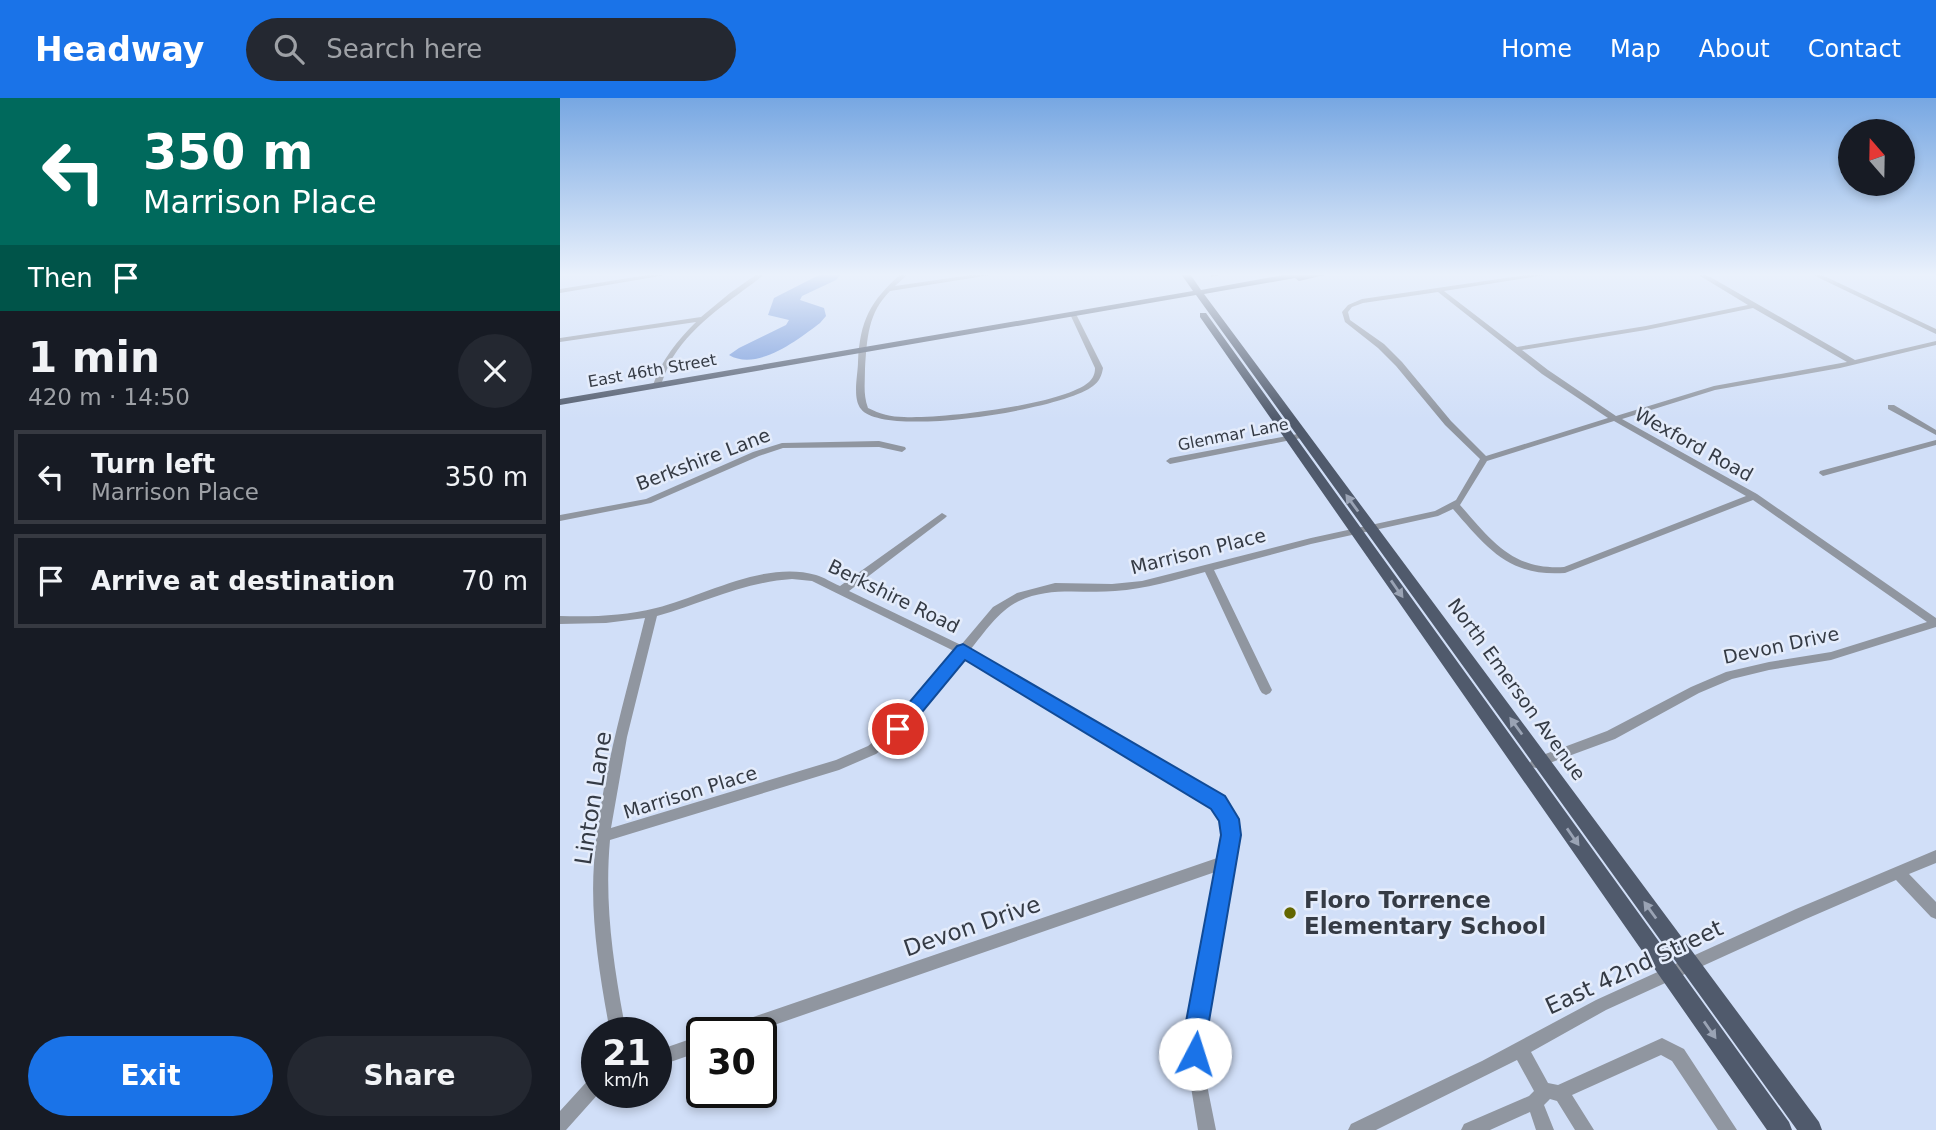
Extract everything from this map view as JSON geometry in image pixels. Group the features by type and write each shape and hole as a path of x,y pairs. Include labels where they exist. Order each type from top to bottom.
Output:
{"main road":[{"name":"East 46th Street","path":"560,402 1028,322"},
{"name":"North Emerson Avenue","path":"1214,322 1363,530 1524,767 1781,1130"},
{"name":"North Emerson Avenue","path":"1363,530 1541,761 1811,1130"}],"street":[{"path":"560,340 674,322"},
{"path":"657,385 669,356 702,322"},
{"path":"865,322 861,350 862,404 874,416 900,420 994,412 1070,394 1096,379 1099,365 1081,322"},
{"path":"1349,322 1381,346 1399,364 1448,423 1484,459"},
{"name":"Wexford Road","path":"1482,322 1551,376 1615,418 1754,496 1936,623"},
{"path":"1517,349 1672,322"},
{"path":"1785,322 1854,363"},
{"path":"1915,322 1936,332"},
{"path":"1754,496 1565,570 1549,572 1524,568 1505,558 1455,505 1484,459 1714,388 1854,363 1936,343"},
{"path":"1891,407 1936,433"},
{"name":"Glenmar Lane","path":"1170,461 1296,436"},
{"path":"1823,472 1936,442"},
{"name":"Berkshire Lane","path":"560,518 648,501 756,454 782,446 879,444 902,449"},
{"name":"Marrison Place","path":"604,836 861,756 898,729 997,610 1034,591 1055,587 1129,587 1438,513 1455,505"},
{"path":"841,591 942,516"},
{"path":"1208,568 1266,690"},
{"name":"Berkshire Road","path":"560,620 600,620 652,613 734,584 766,576 803,576 841,591 963,651 1214,799 1224,810 1230,825 1196,1033 1197,1075 1206,1130"},
{"name":"Linton Lane","path":"616,1017 603,935 601,881 604,836 612,788 652,613"},
{"name":"Devon Drive","path":"1524,767 1611,735 1695,690 1730,675 1831,656 1936,623"},
{"name":"East 42nd Street","path":"1357,1130 1488,1067 1601,1005 1936,856"},
{"name":"Devon Drive","path":"776,1017 1226,862"},
{"path":"1898,873 1936,912"},
{"path":"1470,1130 1659,1046 1667,1047 1678,1055 1728,1130"},
{"path":"1520,1049 1546,1096 1585,1130"},
{"path":"1545,1130 1546,1096"},
{"path":"560,1124 581,1101"}],"water":[{"path":"788,322 821,322 789,345 765,357 740,359 729,355 739,348"}],"place":[{"name":"Floro Torrence Elementary School","path":"1290,913"}],"route":[{"path":"898,729 963,651 1218,802 1229,819 1231,835 1196,1027 1195,1054"}]}
